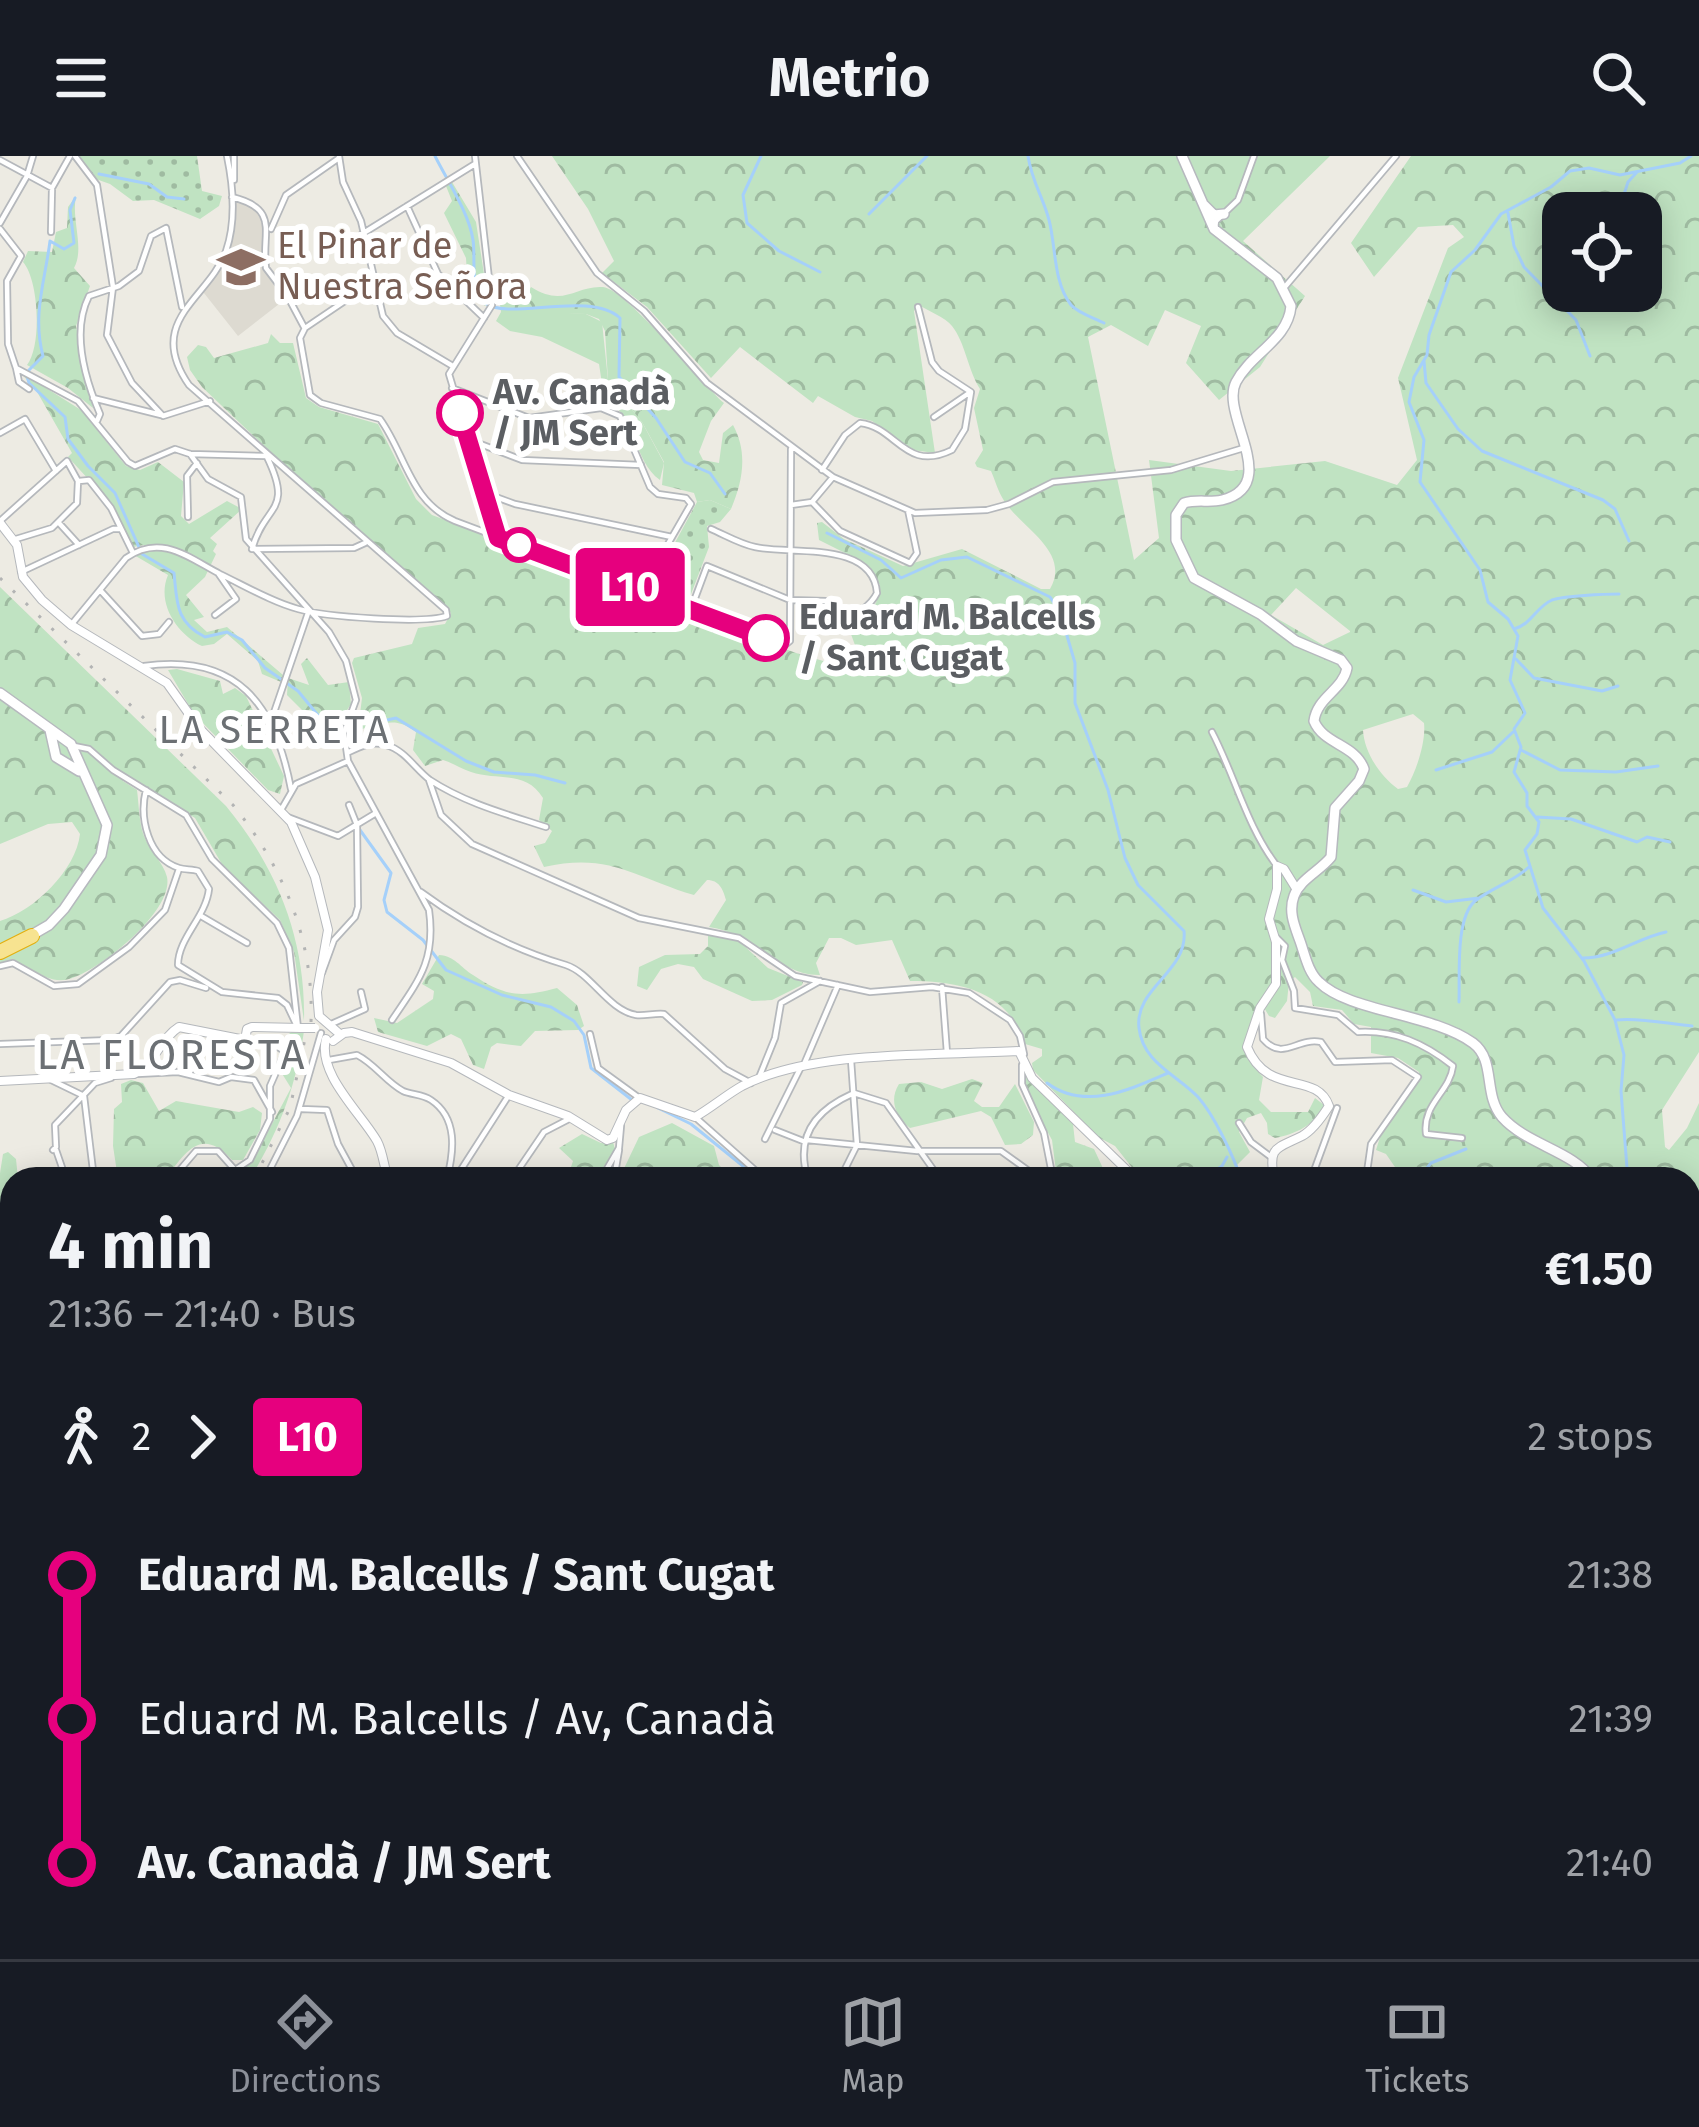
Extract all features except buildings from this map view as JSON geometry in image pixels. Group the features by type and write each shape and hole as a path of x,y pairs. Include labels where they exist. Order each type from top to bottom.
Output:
{"highway":[{"path":"0,949 32,936"}],"main road":[{"path":"1182,156 1198,198 1284,288 1291,310 1286,324 1233,391 1250,466 1240,488 1223,500 1181,504 1175,533 1183,560 1199,582 1260,614 1296,641 1341,660 1347,668 1344,679 1318,706 1314,721 1320,733 1358,756 1363,773 1335,808 1331,857 1297,890 1292,919 1311,971 1321,984 1367,1004 1420,1017 1474,1043 1485,1058 1490,1097 1503,1118 1522,1137 1580,1167"},
{"path":"0,694 71,747 104,812 107,830 104,848 64,910 32,936"},
{"path":"50,730 56,757 81,773"},
{"path":"55,748 71,747"},
{"path":"64,760 71,747"}],"street":[{"path":"29,388 20,382 4,345 7,281 21,256 0,226 33,156"},
{"path":"50,232 52,188 72,156 97,185 113,287 107,335 133,383 161,415"},
{"path":"183,308 224,256 232,197 231,156"},
{"path":"517,156 597,273 644,311 707,383 833,477 908,510 925,515 987,510 1053,482 1171,470 1247,447"},
{"path":"1216,221 1242,193 1254,156"},
{"path":"1284,288 1396,156"},
{"path":"304,328 266,268 269,235 286,195 339,157 386,322 451,369"},
{"path":"0,160 52,188"},
{"path":"362,234 475,160"},
{"path":"475,160 492,302 451,369 452,388 498,538"},
{"path":"232,197 262,214 269,235"},
{"path":"407,206 438,274 485,319"},
{"path":"71,625 138,551 181,550 218,573 309,611 446,618 446,610 266,456 185,379 176,355 183,308 166,227 151,236 139,272 113,287 92,292 80,319 80,338 100,414 97,421"},
{"path":"373,282 304,328 300,338 310,395 321,403 380,419 424,501 445,517 498,538 788,644 791,449"},
{"path":"918,307 932,362 971,392"},
{"path":"16,368 68,393 135,466 170,449 266,456"},
{"path":"452,388 529,418 601,408 614,411 655,491 690,501 640,591"},
{"path":"822,470 845,435 860,423 880,429 906,452 924,457 952,450 964,429 971,392"},
{"path":"934,417 971,392"},
{"path":"93,398 100,396 152,416 210,401"},
{"path":"0,433 25,419 56,471"},
{"path":"468,439 522,460 641,465"},
{"path":"190,454 208,479 241,497 246,539 334,638 354,686 355,710 344,733 348,757 429,910 431,951 392,1020"},
{"path":"252,549 278,504 278,484 266,456"},
{"path":"14,539 59,523 77,503 77,477 67,461 0,522 14,539 21,572 42,600 71,625 167,683 199,728 283,813 299,837 319,890 328,934 318,1012 328,1036 329,1060 347,1103 377,1142 384,1167"},
{"path":"188,517 187,479 196,463"},
{"path":"77,477 88,480 138,551"},
{"path":"791,506 812,502 833,477"},
{"path":"484,493 514,504 672,537"},
{"path":"812,502 840,531 910,563 917,553 908,510"},
{"path":"59,523 79,545"},
{"path":"691,609 707,566 790,600 826,601 848,616 871,602 877,588 871,576 842,554 751,546 711,529"},
{"path":"21,572 120,530"},
{"path":"252,549 358,548 365,542"},
{"path":"215,615 236,598 218,573"},
{"path":"100,590 142,636 159,634 170,622"},
{"path":"269,727 309,611"},
{"path":"144,666 160,664 230,676 252,694 284,758 291,789 283,813"},
{"path":"1211,732 1242,793 1254,833 1276,866 1277,889 1269,916 1275,936 1276,986 1260,1008 1247,1046 1257,1065 1273,1079 1317,1091 1333,1106"},
{"path":"291,789 366,744 387,745 429,780 468,801 546,827"},
{"path":"71,747 89,749 113,770 186,814 212,859 281,928 290,955 299,1027"},
{"path":"429,780 441,815 472,844 639,918 733,936 787,973 838,985 871,992 942,987 969,993 1006,1016 1020,1036 1026,1097 1040,1120 1052,1167"},
{"path":"146,790 144,821 149,840 162,856 179,868 198,871 208,883 209,896 177,961 183,970 218,991"},
{"path":"322,973 334,940 358,907 357,825 350,806"},
{"path":"283,813 334,835 376,814"},
{"path":"1276,866 1284,869 1297,890"},
{"path":"0,966 19,965 55,986 78,984 129,947 165,910 179,868"},
{"path":"417,889 470,926 544,961 572,968 626,1010 636,1015 664,1014 725,1069 754,1082"},
{"path":"201,916 247,943"},
{"path":"1275,936 1285,946 1282,960 1295,1008 1338,1015 1358,1032 1386,1031 1409,1038 1453,1066 1451,1080 1433,1098 1424,1131 1462,1138"},
{"path":"0,1044 111,1040 122,1036 170,982 181,980 218,991 278,998 299,1027"},
{"path":"754,1082 771,1052 781,1003 820,980"},
{"path":"765,1139 838,985"},
{"path":"942,987 947,1055"},
{"path":"271,1167 328,1036 364,1010 361,992"},
{"path":"1260,1008 1262,1036 1275,1051 1308,1040 1321,1042 1335,1062 1392,1060 1418,1077 1370,1144 1367,1167"},
{"path":"134,1074 150,1064 179,1027 283,1047 270,1086 272,1112 242,1167"},
{"path":"245,1040 252,1027 299,1027 451,1063 509,1095 571,1118 607,1140 614,1138 637,1100"},
{"path":"590,1034 598,1068 637,1100 695,1118 751,1167"},
{"path":"695,1118 754,1082 801,1069 851,1060 1019,1052 1025,1065 1124,1167"},
{"path":"329,1060 357,1055 399,1088 436,1104 447,1115 452,1130 452,1167"},
{"path":"846,1167 857,1145 851,1060"},
{"path":"0,1081 178,1072 219,1082 231,1077 254,1080 272,1112"},
{"path":"61,1167 54,1150 55,1125 95,1083 114,1077"},
{"path":"50,1079 84,1096"},
{"path":"804,1167 806,1141 824,1108 854,1093 886,1103 930,1167"},
{"path":"460,1167 509,1095"},
{"path":"84,1096 93,1167"},
{"path":"1272,1167 1271,1157 1280,1144 1307,1132 1333,1106"},
{"path":"1314,1167 1333,1106"},
{"path":"300,1108 331,1114 338,1144 350,1167"},
{"path":"520,1167 544,1132 571,1118"},
{"path":"616,1167 622,1121"},
{"path":"1239,1123 1251,1142 1271,1157"},
{"path":"775,1130 806,1141 917,1151 1001,1151 1023,1167"},
{"path":"608,1167 619,1148"},
{"path":"182,1167 196,1150 207,1149 218,1151 231,1167"}],"shaded area":[{"name":"El Pinar de Nuestra Señora","path":"234,200 253,205 268,225 266,268 288,297 238,336 200,288 225,256"}],"green space":[{"path":"75,156 197,156 202,191 222,196 219,206 200,219 154,200 133,201 93,178"},
{"path":"552,156 1330,156 1243,241 1305,296 1260,367 1219,400 1186,363 1201,326 1165,310 1148,346 1111,325 1088,337 1134,560 1159,538 1149,460 1231,471 1325,461 1397,485 1417,460 1398,378 1448,248 1464,237 1453,225 1418,227 1374,277 1351,243 1411,156 1699,156 1699,1052 1662,1110 1669,1150 1699,1103 1699,1167 1395,1167 1386,1154 1376,1150 1381,1134 1419,1081 1419,1072 1398,1058 1371,1053 1371,1027 1354,1024 1342,1010 1313,1006 1310,992 1295,977 1275,1018 1263,1006 1250,1023 1248,1051 1263,1077 1259,1100 1271,1112 1308,1112 1315,1098 1324,1105 1316,1118 1304,1128 1275,1138 1268,1134 1261,1113 1247,1118 1239,1132 1250,1152 1238,1167 1132,1167 1033,1070 1032,1063 1042,1056 1042,1049 1025,1044 1007,1012 964,987 910,981 892,940 856,945 829,938 816,963 820,975 792,969 740,938 709,927 726,900 715,882 707,880 694,895 604,865 544,867 534,846 545,843 552,831 539,820 543,798 528,783 481,775 443,760 425,766 413,750 416,732 401,724 358,730 362,698 354,658 412,644 418,628 445,624 451,613 202,387 187,357 198,345 214,358 268,343 271,334 280,343 293,343 306,398 319,407 378,424 416,499 432,515 796,653 854,670 863,667 848,626 876,603 880,585 863,562 819,540 817,523 903,566 962,549 1041,589 1050,589 1055,575 1049,551 1003,499 991,471 975,463 983,450 974,408 980,389 949,323 919,305 914,311 935,453 912,450 872,421 818,396 813,403 740,347 711,378 647,307 602,273 614,261 588,209","holes":["1296,588 1350,632 1323,645 1271,615","1413,714 1424,723 1414,772 1407,787 1398,789 1370,755 1363,730"]},
{"path":"452,182 476,222 488,300 485,306 468,290 466,258 444,213 452,201 446,186"},
{"path":"76,196 74,268 90,286 76,326 93,408 27,365 35,343 37,313 23,262 28,251 52,252 56,232 67,228 68,207"},
{"path":"531,287 552,296 594,287 614,292 724,403 699,452 703,460 719,463 723,433 733,425 742,467 731,509 710,500 697,502 694,493 662,485 664,462 642,422 608,380 605,331 599,319 586,314 501,312 500,304 525,298"},
{"path":"501,312 586,314 602,322 608,380 642,422 664,463 660,480 645,462 623,416 604,397 599,364 542,337 510,331 496,321"},
{"path":"19,371 81,410 126,466 140,470 158,462 184,482 181,516 189,524 227,501 242,509 210,538 217,544 216,554 205,577 186,595 204,617 194,620 207,632 227,627 283,675 281,682 262,674 258,661 227,634 202,646 177,626 165,596 168,575 134,555 147,552 144,545 133,547 113,506 68,457 72,453 36,390"},
{"path":"710,500 731,509 720,522 707,526 709,547 688,602 651,587 697,502"},
{"path":"0,587 226,806 244,830 274,880 294,933 304,1021 294,952 280,920 223,866 195,818 127,775 123,781 137,790 144,836 167,877 159,906 115,952 69,979 50,979 18,963 0,963 0,921 26,908 51,887 71,861 80,834 72,822 48,824 0,844"},
{"path":"307,658 328,685 349,682 351,704 338,724 317,725 287,695 288,678 309,685 301,664"},
{"path":"168,670 220,681 223,694 235,688 246,696 284,776 280,794 268,790 194,714"},
{"path":"708,935 738,940 768,968 802,985 772,1000 752,1001 703,979 694,967 678,964 661,969 647,990 637,986 639,967 665,955 700,954 708,946"},
{"path":"439,955 506,992 557,988 577,1005 584,1026 535,1031 521,1046 497,1043 484,1069 473,1065 461,1039 451,1034 427,1046 378,1032 374,1018 397,1023 433,999 434,991 422,984"},
{"path":"292,1031 304,1031 291,1088 281,1072 288,1051 285,1038"},
{"path":"1026,1077 1073,1124 1075,1142 1094,1149 1102,1167 1055,1167 1052,1140 1026,1092"},
{"path":"972,1079 983,1083 974,1101 982,1107 999,1107 1015,1084 1034,1122 1033,1135 1021,1144 1005,1145 991,1117 981,1111 910,1128 897,1113 894,1096 899,1084 921,1082 942,1089"},
{"path":"143,1083 159,1111 176,1101 239,1112 253,1107 262,1113 260,1130 243,1160 232,1160 203,1144 187,1152 175,1167 116,1167 114,1109 122,1102 121,1084"},
{"path":"291,1088 285,1108 257,1167 246,1167"},
{"path":"672,1123 714,1146 721,1167 625,1167 639,1137"},
{"path":"582,1134 601,1143 613,1142 615,1149 604,1167 571,1167 573,1161 559,1148"},
{"path":"8,1152 16,1159 17,1167 1,1167 3,1154"}],"waterway":[{"path":"435,156 471,230 475,282 485,303 512,309 589,306 620,318 619,377 656,418 685,462 710,473 725,494"},
{"path":"761,156 743,195 747,223 779,251 820,272"},
{"path":"869,214 927,156"},
{"path":"1028,156 1049,220 1065,296 1078,310 1104,323"},
{"path":"1627,1167 1621,1091 1624,1055 1615,1020 1584,961 1543,908 1525,850 1539,822 1514,772 1521,747 1514,729 1525,713 1510,680 1518,636 1508,619 1488,602 1480,570 1420,482 1424,440 1409,402 1451,272 1475,250 1501,214 1570,171 1589,168 1620,175 1680,163 1691,156"},
{"path":"1625,192 1637,172"},
{"path":"99,174 149,184 167,197 184,199"},
{"path":"29,370 43,356 39,312 50,241 64,249 74,243 70,210 75,198"},
{"path":"1508,213 1514,246 1524,267 1576,320 1590,356"},
{"path":"1424,361 1426,383 1458,429 1482,451 1603,500 1615,509 1629,541"},
{"path":"27,376 65,417 68,439 115,493 142,554 174,573 179,610 188,625 205,637 227,632 242,640 265,668 298,691 326,725"},
{"path":"827,533 881,560 901,578 941,560 967,557 1050,597 1060,612 1075,663 1075,703 1108,790 1125,858 1138,885 1184,931 1178,958 1144,1002 1139,1028 1142,1040 1154,1059 1204,1105 1236,1167"},
{"path":"1514,629 1552,600 1619,594"},
{"path":"1516,659 1534,678 1602,691 1618,686"},
{"path":"374,723 396,718 466,761 494,772 565,783"},
{"path":"1436,770 1492,752 1513,732"},
{"path":"1521,750 1560,770 1616,772 1658,766"},
{"path":"1537,817 1571,819 1637,842 1647,837 1670,842"},
{"path":"360,830 391,873 384,900 387,912 423,940 446,970 502,995 551,1007 574,1021 584,1035 591,1068 632,1100"},
{"path":"1459,1002 1460,948 1469,909 1530,866"},
{"path":"1413,890 1446,902 1479,898"},
{"path":"1583,958 1605,955 1666,932"},
{"path":"1617,1020 1692,1026"},
{"path":"1047,1083 1076,1096 1092,1097 1123,1091 1168,1073"},
{"path":"658,1108 691,1124 744,1167"},
{"path":"1428,1167 1466,1149"},
{"path":"1220,1167 1227,1157"}],"railway":[{"path":"0,578 233,805 251,829 281,880 301,934 311,1022"},
{"path":"260,1167 290,1108 306,1034"}],"bus line":[{"name":"L10","path":"460,413 498,538 766,638"}],"place":[{"name":"El Pinar de Nuestra Señora","path":"241,267"},
{"name":"Av. Canadà / JM Sert","path":"460,413"},
{"name":"Eduard M. Balcells / Sant Cugat","path":"766,638"}],"district":[{"name":"LA SERRETA","path":"275,730"},
{"name":"LA FLORESTA","path":"172,1055"}]}
